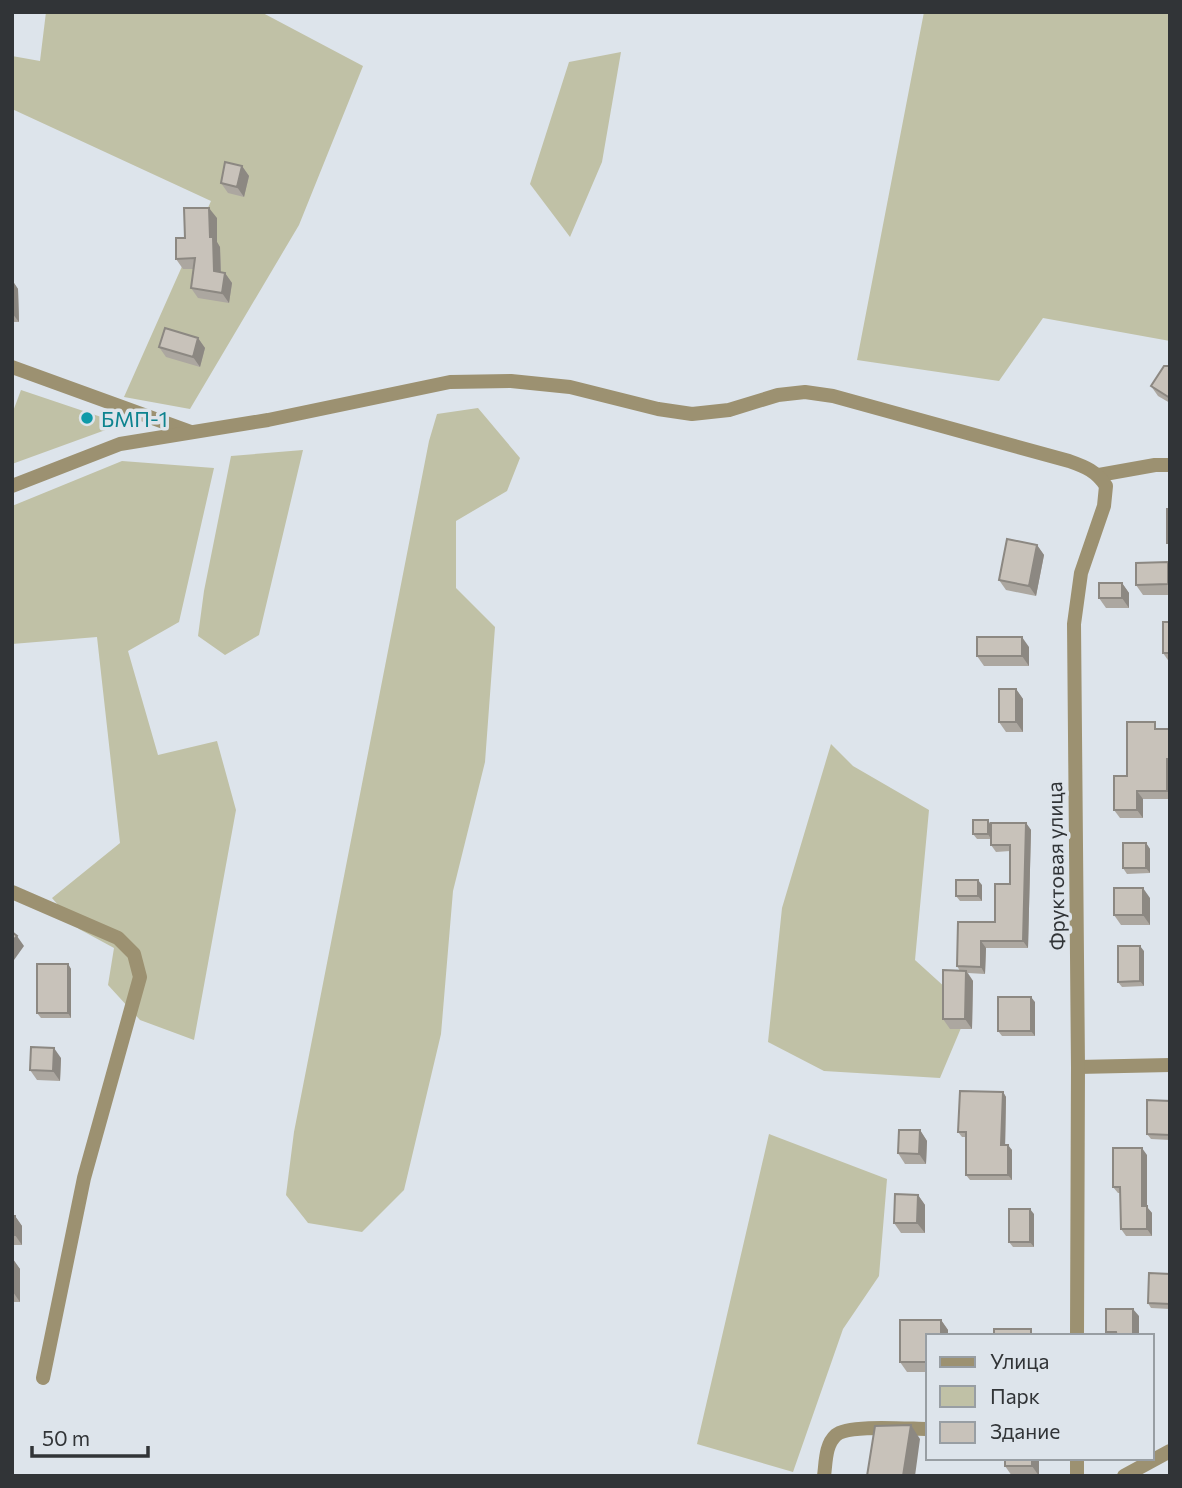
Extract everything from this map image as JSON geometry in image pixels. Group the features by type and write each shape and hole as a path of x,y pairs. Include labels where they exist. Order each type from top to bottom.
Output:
{"street":[{"path":"12,367 191,432"},
{"path":"12,486 120,444 268,420 450,382 511,381 570,387 658,409 692,414 729,411 778,395 805,392 833,396 1069,461 1089,468 1099,475 1155,465 1170,466"},
{"name":"Фруктовая улица","path":"1077,1334 1078,1066 1074,624 1081,573 1104,506 1106,486 1099,475"},
{"path":"12,892 118,938 134,954 140,977 84,1178 43,1378"},
{"path":"1078,1066 1170,1065"},
{"path":"824,1476 828,1447 837,1433 850,1429 926,1429"},
{"path":"1154,1460 1170,1451"},
{"path":"1124,1476 1153,1460"}],"green space":[{"path":"46,12 261,12 363,66 299,225 190,409 124,397 211,201 12,109 12,56 40,61"},
{"path":"924,12 1170,12 1170,341 1043,318 999,381 857,360"},
{"path":"621,52 602,162 570,237 530,184 569,62"},
{"path":"21,390 122,424 12,464 12,414"},
{"path":"478,408 520,458 507,491 456,521 456,588 495,627 485,762 453,891 441,1034 404,1190 362,1232 308,1223 286,1195 294,1132 429,441 437,414"},
{"path":"303,450 259,635 225,655 198,636 204,591 231,456"},
{"path":"122,461 214,468 179,622 128,651 158,755 217,741 236,810 194,1040 140,1020 108,985 114,948 79,929 52,898 120,843 97,637 12,644 12,506"},
{"path":"831,744 853,766 929,810 915,960 969,1009 940,1078 824,1071 768,1042 782,908"},
{"path":"769,1134 887,1179 879,1276 843,1329 793,1472 697,1444"}],"building":[{"path":"225,162 242,166 237,187 221,183"},
{"path":"184,208 209,208 214,271 225,273 222,293 191,288 195,258 176,259 176,238 185,238"},
{"path":"165,328 198,338 193,357 159,347"},
{"path":"1164,366 1170,366 1170,398 1151,386"},
{"path":"1167,509 1170,509 1170,543 1167,543"},
{"path":"1007,539 1037,545 1029,586 999,580"},
{"path":"1168,562 1168,584 1136,585 1136,563"},
{"path":"1099,583 1122,583 1122,598 1099,598"},
{"path":"1163,622 1170,622 1170,653 1163,653"},
{"path":"977,637 1022,637 1022,656 977,656"},
{"path":"999,689 1016,689 1016,722 999,722"},
{"path":"1127,722 1155,722 1155,729 1170,729 1167,791 1137,791 1137,810 1114,810 1114,776 1127,776"},
{"path":"973,820 988,820 988,834 973,834"},
{"path":"991,823 1026,823 1023,941 981,941 981,967 957,966 958,922 995,922 995,884 1010,884 1010,845 991,845"},
{"path":"1123,843 1146,843 1146,868 1123,868"},
{"path":"956,880 978,880 978,896 956,896"},
{"path":"1114,888 1143,888 1143,915 1114,915"},
{"path":"1118,946 1140,946 1140,981 1118,982"},
{"path":"37,964 68,964 68,1013 37,1013"},
{"path":"943,970 966,971 965,1019 943,1019"},
{"path":"998,997 1031,997 1031,1031 998,1031"},
{"path":"31,1047 54,1048 53,1071 30,1070"},
{"path":"960,1091 1003,1092 1001,1145 1008,1145 1008,1175 966,1175 966,1132 958,1132"},
{"path":"1147,1100 1170,1101 1170,1135 1147,1134"},
{"path":"899,1130 920,1130 919,1154 898,1153"},
{"path":"1113,1148 1142,1148 1142,1206 1147,1206 1147,1229 1121,1229 1120,1187 1113,1187"},
{"path":"895,1194 918,1195 917,1223 894,1223"},
{"path":"1009,1209 1030,1209 1030,1242 1009,1242"},
{"path":"12,1216 15,1216 15,1235 12,1235"},
{"path":"13,1259 13,1292 12,1292"},
{"path":"1149,1273 1170,1274 1170,1304 1148,1303"},
{"path":"1106,1309 1133,1309 1133,1334 1106,1332"},
{"path":"900,1320 941,1320 941,1334 926,1334 926,1362 900,1362"},
{"path":"994,1329 1031,1329 1031,1334 994,1334"},
{"path":"911,1425 903,1476 867,1476 875,1426"},
{"path":"1005,1460 1032,1460 1032,1466 1005,1466"}],"place":[{"name":"БМП-1","path":"87,418"}]}
